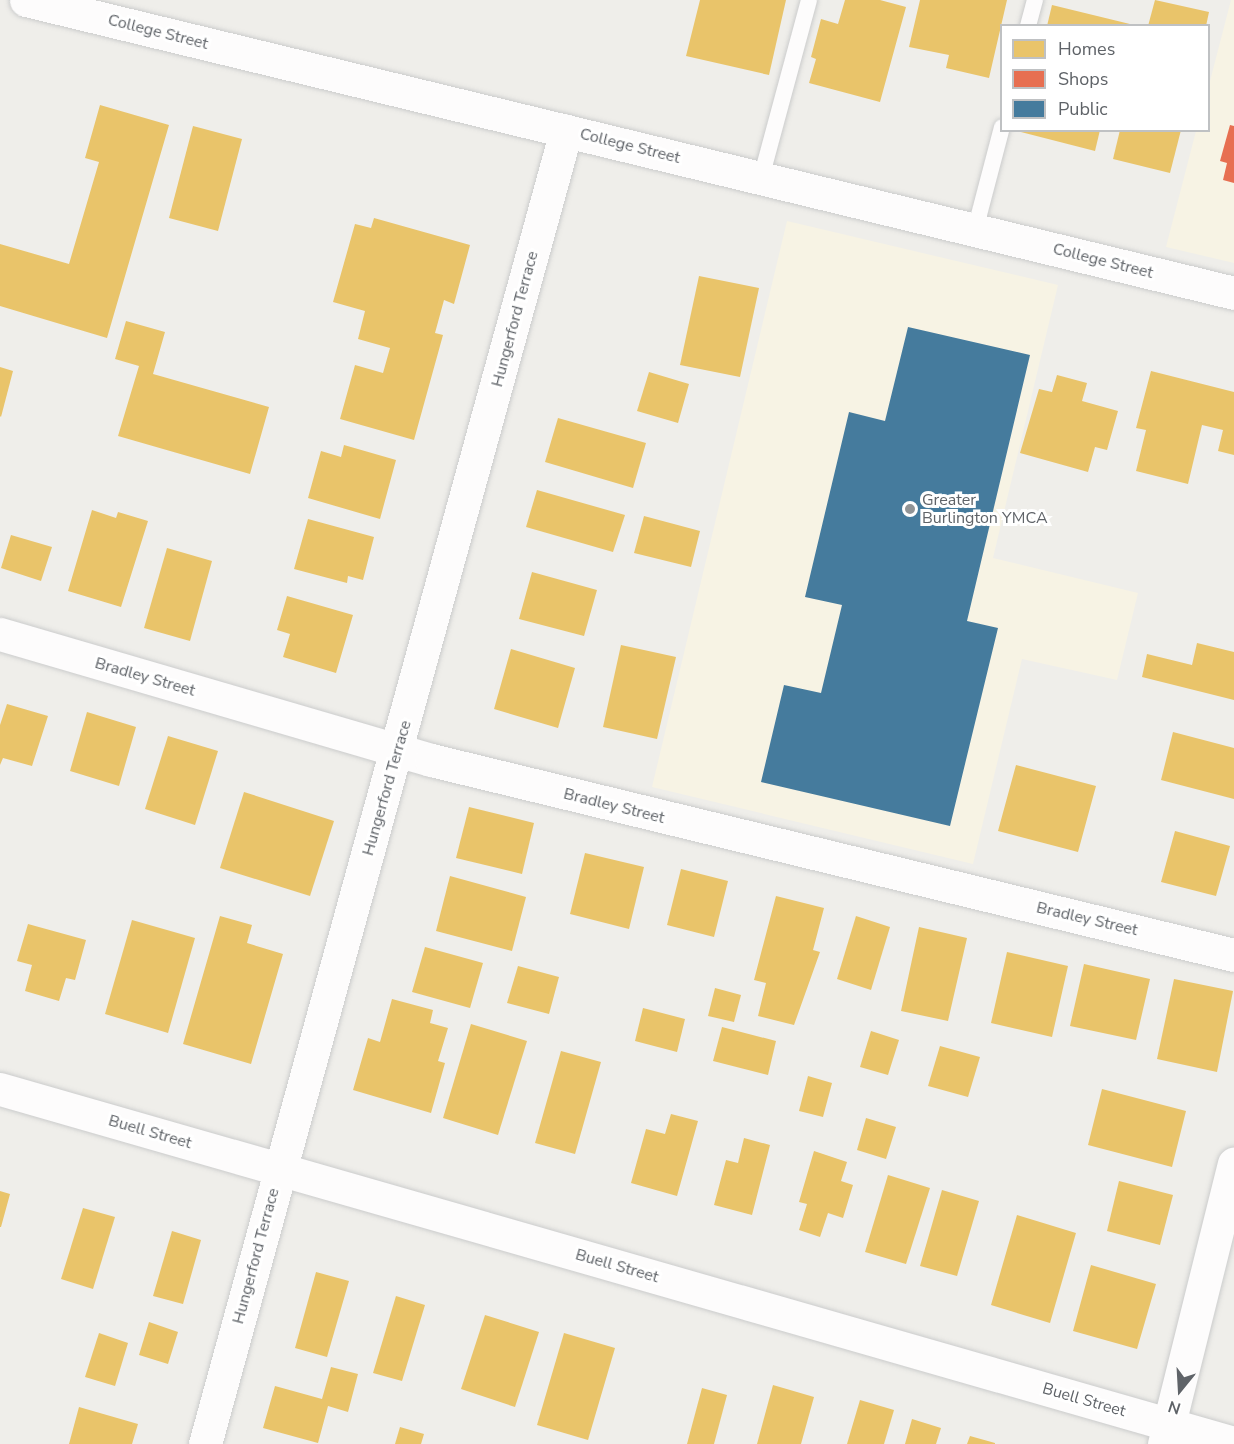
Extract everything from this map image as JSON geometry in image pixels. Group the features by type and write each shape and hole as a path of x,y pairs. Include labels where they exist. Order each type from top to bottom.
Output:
{"street":[{"name":"College Street","path":"26,0 1234,293"},
{"name":"Hungerford Terrace","path":"205,1444 398,751 566,131"},
{"name":"Bradley Street","path":"0,634 398,751 1234,955"},
{"name":"Buell Street","path":"0,1089 280,1169 1166,1434 1234,1443"},
{"path":"1166,1434 1234,1164"}],"lane":[{"path":"761,178 809,0"},
{"path":"1029,24 1035,0"},
{"path":"975,230 1001,132"}],"shaded area":[{"path":"1231,0 1234,0 1234,263 1166,247 1196,132 1210,132 1210,81"},
{"path":"787,221 1058,285 993,558 1138,593 1117,680 1022,659 973,864 652,787"}],"building: Homes":[{"path":"700,0 786,0 769,75 686,56"},
{"path":"845,0 880,0 906,7 880,102 809,83 816,59 811,57 821,19 838,24"},
{"path":"920,0 1007,0 989,78 946,68 949,55 909,47"},
{"path":"1155,0 1209,12 1206,24 1149,24"},
{"path":"1052,5 1130,24 1047,24"},
{"path":"100,105 169,125 107,338 0,306 0,244 69,264 99,162 85,158"},
{"path":"193,126 242,139 218,231 169,218"},
{"path":"1021,132 1100,132 1095,151"},
{"path":"1120,132 1180,132 1170,173 1113,159"},
{"path":"374,218 470,245 454,304 444,300 435,333 443,335 414,440 340,419 355,365 383,373 390,348 358,339 365,311 333,302 355,224 371,228"},
{"path":"699,276 759,288 740,377 680,365"},
{"path":"126,321 165,332 153,374 269,407 250,474 118,436 139,366 115,359"},
{"path":"0,367 13,371 1,417 0,416"},
{"path":"1151,371 1234,392 1234,455 1218,451 1223,430 1202,425 1188,484 1136,471 1146,430 1136,428"},
{"path":"649,372 689,384 678,423 637,411"},
{"path":"1057,375 1087,383 1082,401 1118,411 1107,450 1095,447 1088,472 1020,453 1039,389 1052,392"},
{"path":"558,418 646,443 633,488 545,462"},
{"path":"344,445 396,460 380,519 308,498 321,451 341,457"},
{"path":"537,490 625,515 613,552 526,527"},
{"path":"92,510 116,518 118,512 148,521 121,607 68,591"},
{"path":"644,516 700,531 691,567 634,553"},
{"path":"308,519 374,537 363,580 348,576 347,583 294,569"},
{"path":"11,535 52,547 41,581 1,568"},
{"path":"167,548 212,561 190,641 144,628"},
{"path":"532,572 597,590 584,636 519,619"},
{"path":"287,596 353,615 336,673 283,657 290,634 277,630"},
{"path":"1197,643 1234,652 1234,700 1142,677 1147,654 1192,665"},
{"path":"621,645 676,657 657,739 603,727"},
{"path":"511,649 575,668 558,728 494,709"},
{"path":"7,704 48,716 32,766 3,758 0,765 0,725"},
{"path":"87,712 136,727 119,786 70,771"},
{"path":"1173,732 1234,748 1234,799 1161,780"},
{"path":"168,736 218,751 195,825 145,809"},
{"path":"1016,765 1096,786 1078,852 998,831"},
{"path":"244,792 334,821 310,896 220,868"},
{"path":"469,807 534,823 522,874 456,858"},
{"path":"1175,831 1230,846 1216,896 1161,882"},
{"path":"585,853 644,867 629,929 570,914"},
{"path":"681,869 728,881 714,937 667,925"},
{"path":"450,876 526,897 512,951 436,931"},
{"path":"776,896 824,908 813,950 820,952 794,1025 758,1016 766,983 754,980"},
{"path":"220,916 252,925 247,943 283,954 251,1064 183,1044"},
{"path":"856,916 890,927 871,990 837,979"},
{"path":"132,920 195,938 168,1033 105,1014"},
{"path":"28,924 86,940 75,980 66,978 59,1001 25,991 32,965 17,961"},
{"path":"919,927 967,938 948,1021 901,1011"},
{"path":"425,947 483,963 470,1008 412,992"},
{"path":"1007,952 1068,966 1052,1037 991,1023"},
{"path":"1084,964 1150,979 1136,1040 1070,1026"},
{"path":"518,966 559,977 549,1014 507,1003"},
{"path":"1174,979 1233,991 1217,1072 1157,1059"},
{"path":"715,988 741,995 734,1022 708,1016"},
{"path":"392,999 433,1010 430,1023 448,1028 438,1061 445,1063 431,1113 353,1090 368,1038 380,1042"},
{"path":"643,1008 685,1019 677,1052 635,1041"},
{"path":"471,1024 527,1041 498,1135 443,1118"},
{"path":"722,1027 776,1041 768,1075 713,1061"},
{"path":"871,1031 899,1040 888,1075 860,1067"},
{"path":"940,1046 980,1057 968,1097 928,1086"},
{"path":"561,1051 601,1062 575,1154 535,1143"},
{"path":"808,1076 832,1083 823,1117 799,1111"},
{"path":"1102,1089 1186,1111 1172,1167 1088,1145"},
{"path":"671,1114 698,1121 677,1196 631,1183 646,1129 665,1134"},
{"path":"866,1118 896,1127 886,1159 857,1150"},
{"path":"744,1138 770,1145 752,1215 714,1205 726,1160 738,1163"},
{"path":"814,1151 847,1162 841,1181 853,1185 843,1218 828,1213 820,1237 799,1230 807,1204 799,1202"},
{"path":"888,1175 930,1188 906,1264 865,1252"},
{"path":"1119,1181 1173,1195 1160,1245 1107,1231"},
{"path":"942,1190 979,1201 957,1276 920,1266"},
{"path":"0,1191 10,1194 1,1227 0,1227"},
{"path":"83,1208 115,1217 93,1289 61,1279"},
{"path":"1017,1215 1076,1233 1050,1323 991,1305"},
{"path":"172,1231 201,1240 183,1304 153,1296"},
{"path":"1091,1265 1156,1284 1137,1349 1073,1331"},
{"path":"316,1272 349,1281 327,1357 295,1348"},
{"path":"396,1296 425,1305 402,1381 373,1373"},
{"path":"485,1315 539,1332 515,1407 461,1389"},
{"path":"149,1322 178,1332 168,1364 139,1355"},
{"path":"99,1333 128,1343 115,1386 85,1377"},
{"path":"564,1333 615,1348 588,1440 537,1425"},
{"path":"331,1367 358,1374 348,1412 328,1406 318,1443 263,1428 275,1386 322,1399"},
{"path":"773,1385 814,1397 801,1444 757,1444"},
{"path":"702,1388 727,1395 714,1444 687,1444"},
{"path":"860,1400 894,1410 884,1444 847,1444"},
{"path":"79,1407 138,1424 132,1444 69,1444"},
{"path":"912,1419 941,1428 936,1444 905,1444"},
{"path":"400,1427 424,1434 421,1444 395,1444"},
{"path":"970,1436 995,1443 995,1444 967,1444"}],"building: Shops":[{"path":"1230,125 1234,126 1234,183 1223,180 1227,163 1220,161"}],"building: Public":[{"name":"Greater Burlington YMCA","path":"908,327 1030,355 967,621 998,628 950,826 761,782 784,685 821,693 842,605 805,597 849,412 885,421"}],"place":[{"name":"Greater Burlington YMCA","path":"910,509"}]}
